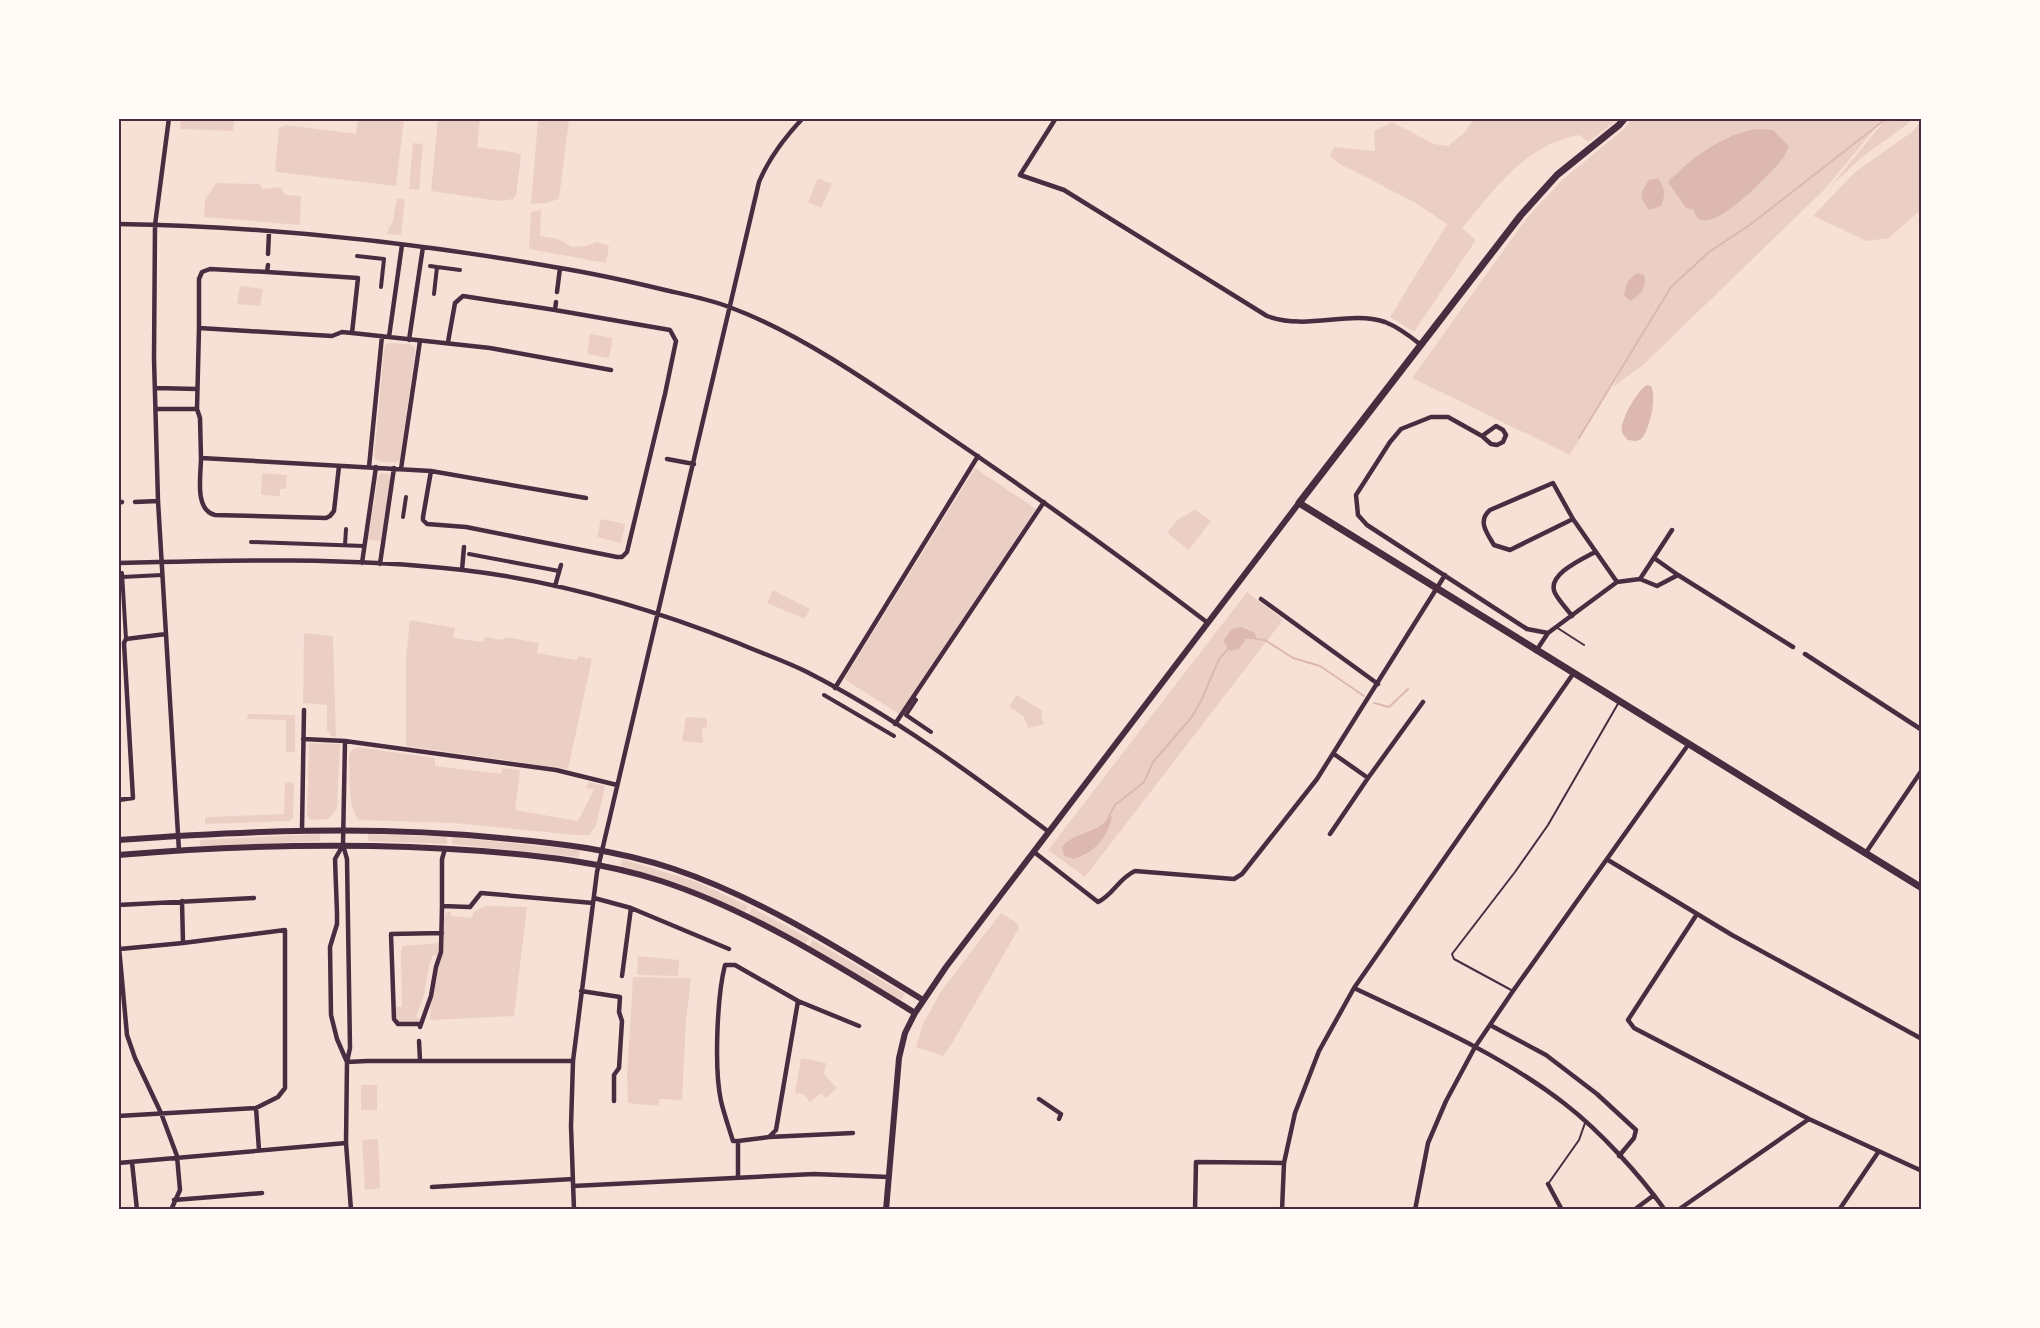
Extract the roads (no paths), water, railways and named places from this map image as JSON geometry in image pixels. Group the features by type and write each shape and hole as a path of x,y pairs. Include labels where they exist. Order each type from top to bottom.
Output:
{"main road":[{"path":"1624,118 1619,125 1550,183 1521,215 1299,503 1922,888"}],"street":[{"path":"169,118 154,225 155,388 161,562 179,851"},
{"path":"574,1209 571,1126 573,1060 599,864 759,182 769,161 803,118"},
{"path":"1056,118 1020,175 1064,190 1267,316 1295,322 1356,319 1382,321 1394,326 1421,345"},
{"path":"118,224 269,232 423,247 560,268 639,283 730,307 778,329 910,409 1086,530 1208,623"},
{"path":"268,254 269,232"},
{"path":"389,337 402,245"},
{"path":"409,340 423,247"},
{"path":"357,256 384,259 381,287"},
{"path":"267,272 268,265"},
{"path":"430,266 460,270"},
{"path":"434,294 437,267"},
{"path":"557,292 560,268"},
{"path":"339,466 334,511 326,518 215,515 209,514 203,506 200,418 197,409 199,279 202,272 210,269 358,278 352,333"},
{"path":"430,471 424,523 466,527 617,558 622,556 629,546 652,456 675,347 674,335 670,330 463,296 455,303 448,342"},
{"path":"555,310 556,302"},
{"path":"199,328 333,336 342,332 448,342 611,369"},
{"path":"369,467 382,336"},
{"path":"401,469 420,341"},
{"path":"155,388 197,389"},
{"path":"156,409 197,409"},
{"path":"1482,436 1496,426 1506,435 1503,442 1497,445 1491,444 1482,436 1448,417 1431,417 1401,429 1356,495 1358,515 1367,525 1527,629 1548,633"},
{"path":"836,688 978,456"},
{"path":"201,458 430,471 586,498"},
{"path":"667,459 694,465"},
{"path":"362,563 376,467"},
{"path":"380,564 394,468"},
{"path":"1573,519 1510,550 1494,545 1483,521 1485,514 1490,510 1553,483 1594,552 1617,582"},
{"path":"402,517 406,497"},
{"path":"135,502 158,501"},
{"path":"895,724 1044,502"},
{"path":"886,1209 898,1058 905,1033 915,1013 1049,832 1299,503"},
{"path":"466,527 466,534"},
{"path":"345,545 346,529"},
{"path":"1640,579 1672,530"},
{"path":"251,542 364,546"},
{"path":"564,553 566,546"},
{"path":"462,570 464,547"},
{"path":"1572,616 1554,591 1554,582 1559,574 1594,552"},
{"path":"469,554 560,568 555,586"},
{"path":"1654,558 1793,647"},
{"path":"118,563 272,560 462,570 555,586 658,612 792,665 836,688 975,777 1049,832"},
{"path":"118,800 133,798 122,663 126,639 120,576 162,575"},
{"path":"1034,852 1098,902 1105,899 1125,876 1135,871 1234,879 1242,874 1334,754 1445,575"},
{"path":"1536,651 1548,633 1617,582 1640,579 1657,586 1678,575"},
{"path":"1261,599 1378,684"},
{"path":"126,639 166,634"},
{"path":"1804,654 1922,730"},
{"path":"1282,1209 1284,1163 1295,1113 1319,1051 1354,988 1573,674"},
{"path":"824,695 894,736"},
{"path":"913,698 916,700 906,715 931,732"},
{"path":"1330,834 1423,702"},
{"path":"302,830 304,710"},
{"path":"303,739 345,741 556,771 617,785"},
{"path":"345,741 343,845 347,859 350,1048 347,1062 346,1143 351,1209"},
{"path":"1415,1209 1428,1143 1446,1101 1475,1047 1688,745"},
{"path":"1334,754 1368,778"},
{"path":"1865,854 1922,770"},
{"path":"118,840 344,829 450,833 602,850 674,869 752,903 813,935 923,1000"},
{"path":"343,845 335,859 338,913 330,947 331,1015 337,1039 347,1062"},
{"path":"118,855 343,845 506,853 599,864 664,881 745,916 915,1013"},
{"path":"442,933 391,934 394,1019 398,1023 420,1025 431,996 441,952 442,933 442,859 445,849"},
{"path":"1608,860 1697,914 1922,1039"},
{"path":"442,906 470,907 480,893 593,901 631,908 729,949"},
{"path":"118,905 254,898"},
{"path":"182,901 183,943"},
{"path":"621,976 631,908"},
{"path":"1697,914 1628,1020 1634,1028 1809,1119 1921,1169"},
{"path":"118,1116 256,1108 278,1096 285,1088 285,930 120,949"},
{"path":"118,936 127,1035 177,1156 180,1190 171,1209"},
{"path":"853,1133 733,1141 720,1099 718,1073 721,981 725,965 735,965 744,969 798,1001 859,1026"},
{"path":"1354,988 1475,1047 1566,1104 1619,1156 1665,1209"},
{"path":"581,991 620,997 619,1012 622,1021 619,1068 614,1075 614,1101"},
{"path":"769,1137 776,1130 798,1001"},
{"path":"1490,1025 1546,1055 1597,1094 1636,1130 1634,1138 1619,1156"},
{"path":"420,1041 420,1060"},
{"path":"347,1062 573,1060"},
{"path":"1039,1099 1060,1114 1059,1119"},
{"path":"256,1108 260,1149"},
{"path":"1678,1209 1809,1119"},
{"path":"738,1141 738,1176"},
{"path":"118,1163 177,1156 346,1143"},
{"path":"1839,1209 1880,1151"},
{"path":"132,1162 137,1209"},
{"path":"1195,1209 1196,1162 1284,1163"},
{"path":"573,1186 738,1176 814,1174 888,1177"},
{"path":"432,1187 573,1179"},
{"path":"1548,1184 1562,1209"},
{"path":"174,1200 262,1193"},
{"path":"1634,1209 1654,1195"}],"lane":[{"path":"1556,627 1584,645"},
{"path":"1513,991 1454,959 1452,954 1548,825 1619,702"},
{"path":"1548,1184 1579,1140 1585,1122"}],"waterway":[{"path":"1579,438 1671,287 1709,252 1751,224 1887,118"},
{"path":"1256,639 1265,640 1293,658 1320,666 1364,696"},
{"path":"1109,816 1115,805 1144,782 1153,762 1191,718 1219,659 1228,649"},
{"path":"1374,703 1389,707 1408,689"}]}
